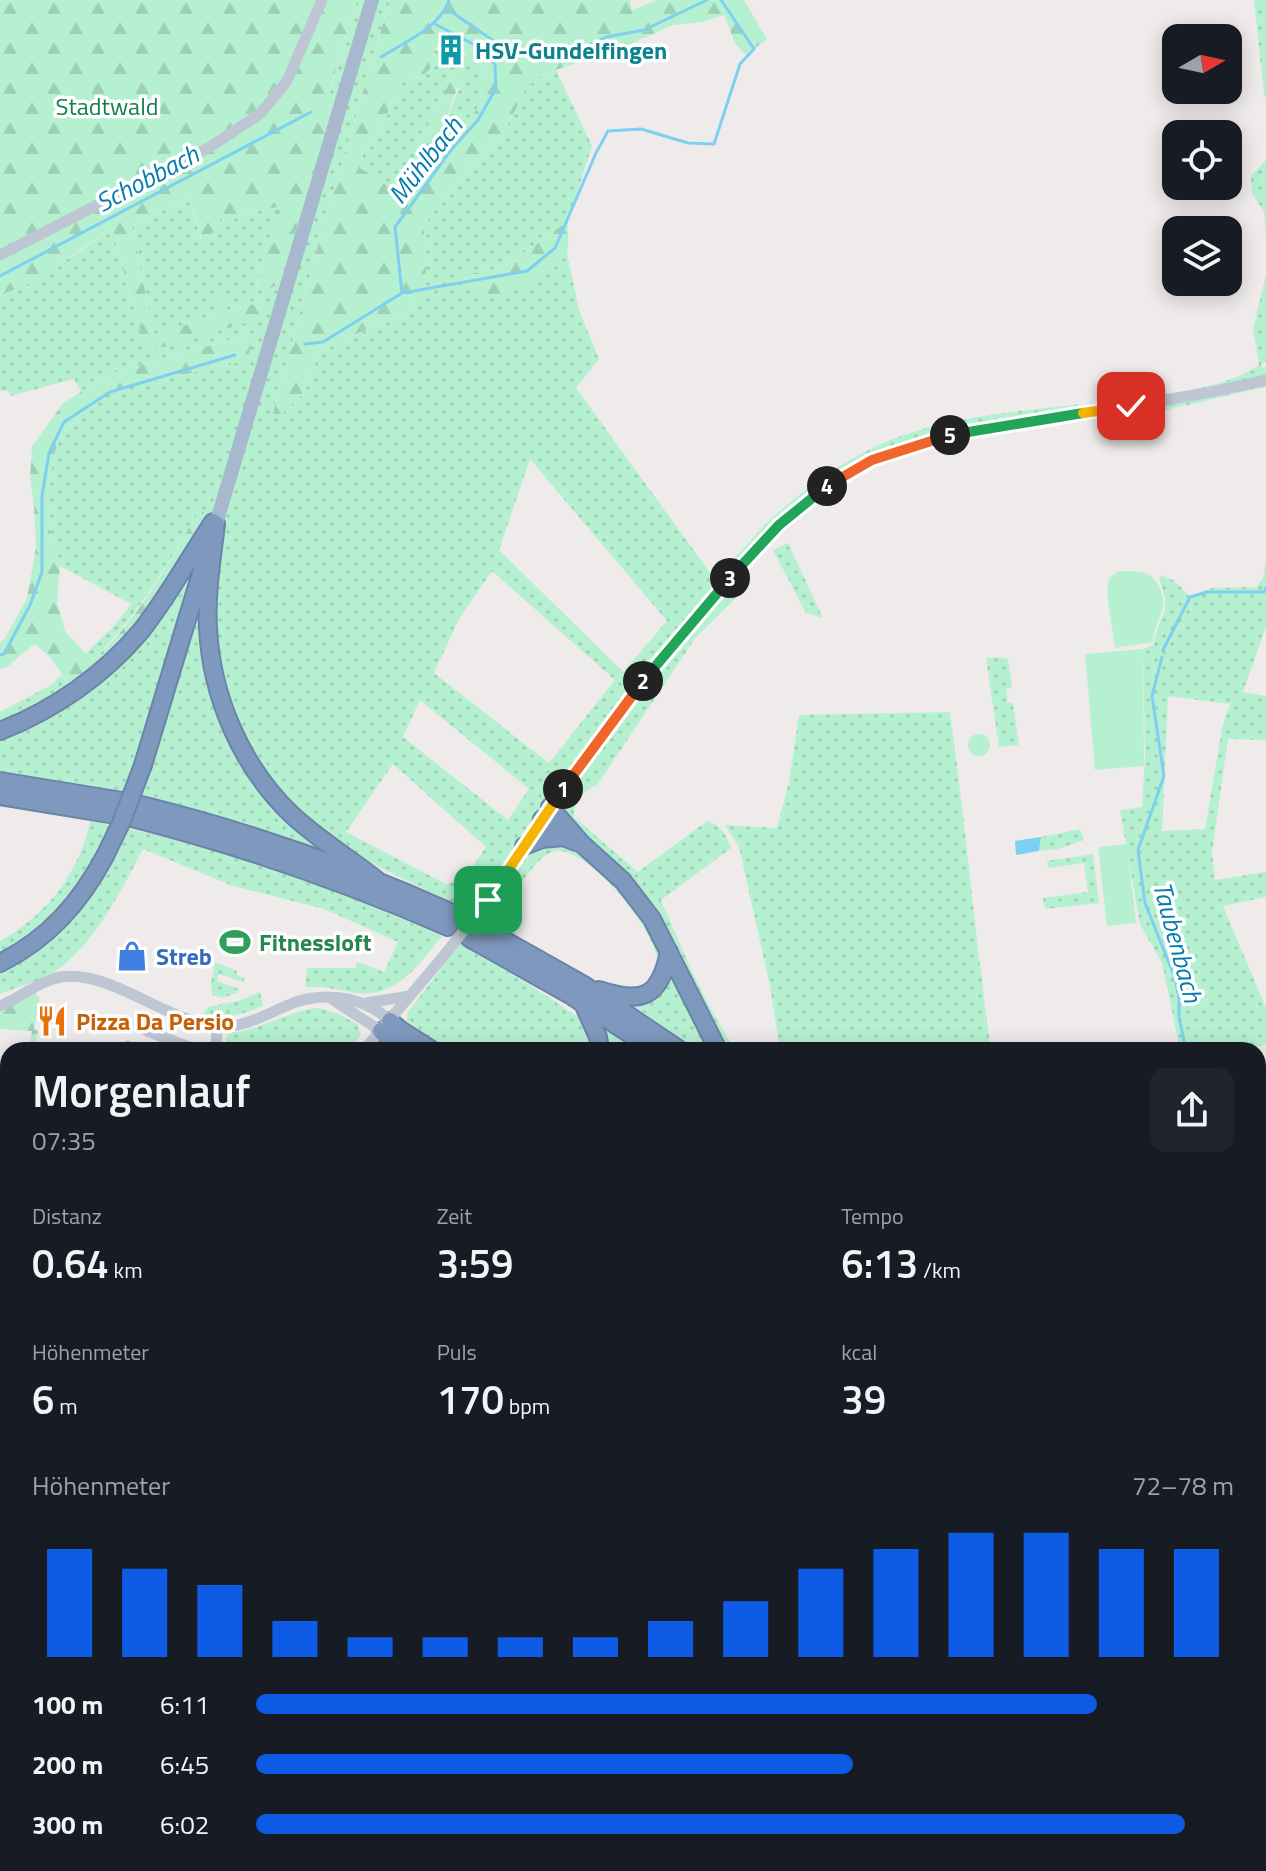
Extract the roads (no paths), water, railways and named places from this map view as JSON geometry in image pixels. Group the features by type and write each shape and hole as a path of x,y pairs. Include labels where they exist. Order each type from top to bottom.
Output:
{"highway":[{"path":"0,731 56,704 105,668 140,631 217,518"},
{"path":"0,963 25,950 50,931 85,891 105,856 143,765 217,518"},
{"path":"0,796 127,809 453,921 377,880 313,832 274,796 256,773 226,714 214,677 208,626 217,518"},
{"path":"0,781 251,835 377,880"},
{"path":"546,813 563,837"},
{"path":"546,813 623,881 652,919 714,1042"},
{"path":"524,846 542,839 563,837 582,844"},
{"path":"642,1042 514,962 474,932 584,985 668,1042"},
{"path":"584,985 621,996 644,995 654,990 664,976 669,952"},
{"path":"584,1005 599,1042"},
{"path":"386,1026 394,1042"},
{"path":"386,1026 417,1042"}],"main road":[{"path":"217,518 372,0"}],"street":[{"path":"0,255 210,147 260,114 287,81 322,0"},
{"path":"371,1042 488,900 616,715 719,589 806,501 845,474 900,449 940,437 1198,395 1264,381"},
{"path":"0,1006 62,977 89,979 194,1022 217,1026 252,1021 309,998 348,998 366,1003 410,996"},
{"path":"329,998 386,1026"},
{"path":"366,1003 386,1026"},
{"path":"216,1042 217,1026"},
{"path":"147,1031 176,1042"}],"water":[{"path":"1041,837 1039,851 1016,855 1015,841"}],"waterway":[{"name":"Schobbach","path":"381,57 430,26 445,10 449,0"},
{"name":"Mühlbach","path":"446,8 498,44 521,55 549,58 606,37 644,30 707,0"},
{"path":"402,293 527,271 555,248 608,131 641,129 688,143 714,144 740,64 754,49 721,0"},
{"name":"Mühlbach","path":"305,344 323,342 402,293 395,227 451,150 478,120 496,88 495,64 473,44 433,23"},
{"name":"Schobbach","path":"0,276 311,112"},
{"name":"Mühlbach","path":"0,655 4,654 30,605 42,572 42,496 49,453 64,422 110,392 235,355"},
{"name":"Taubenbach","path":"1163,650 1190,597 1207,592 1264,592 1266,588"},
{"name":"Taubenbach","path":"1162,657 1152,696 1164,776 1138,850 1145,903 1175,978 1184,1042"}],"place":[{"name":"HSV-Gundelfingen","path":"451,50"},
{"name":"Fitnessloft","path":"235,942"},
{"name":"Streb","path":"132,956"},
{"name":"Pizza Da Persio","path":"52,1021"}],"park label":[{"name":"Stadtwald","path":"107,106"}]}
